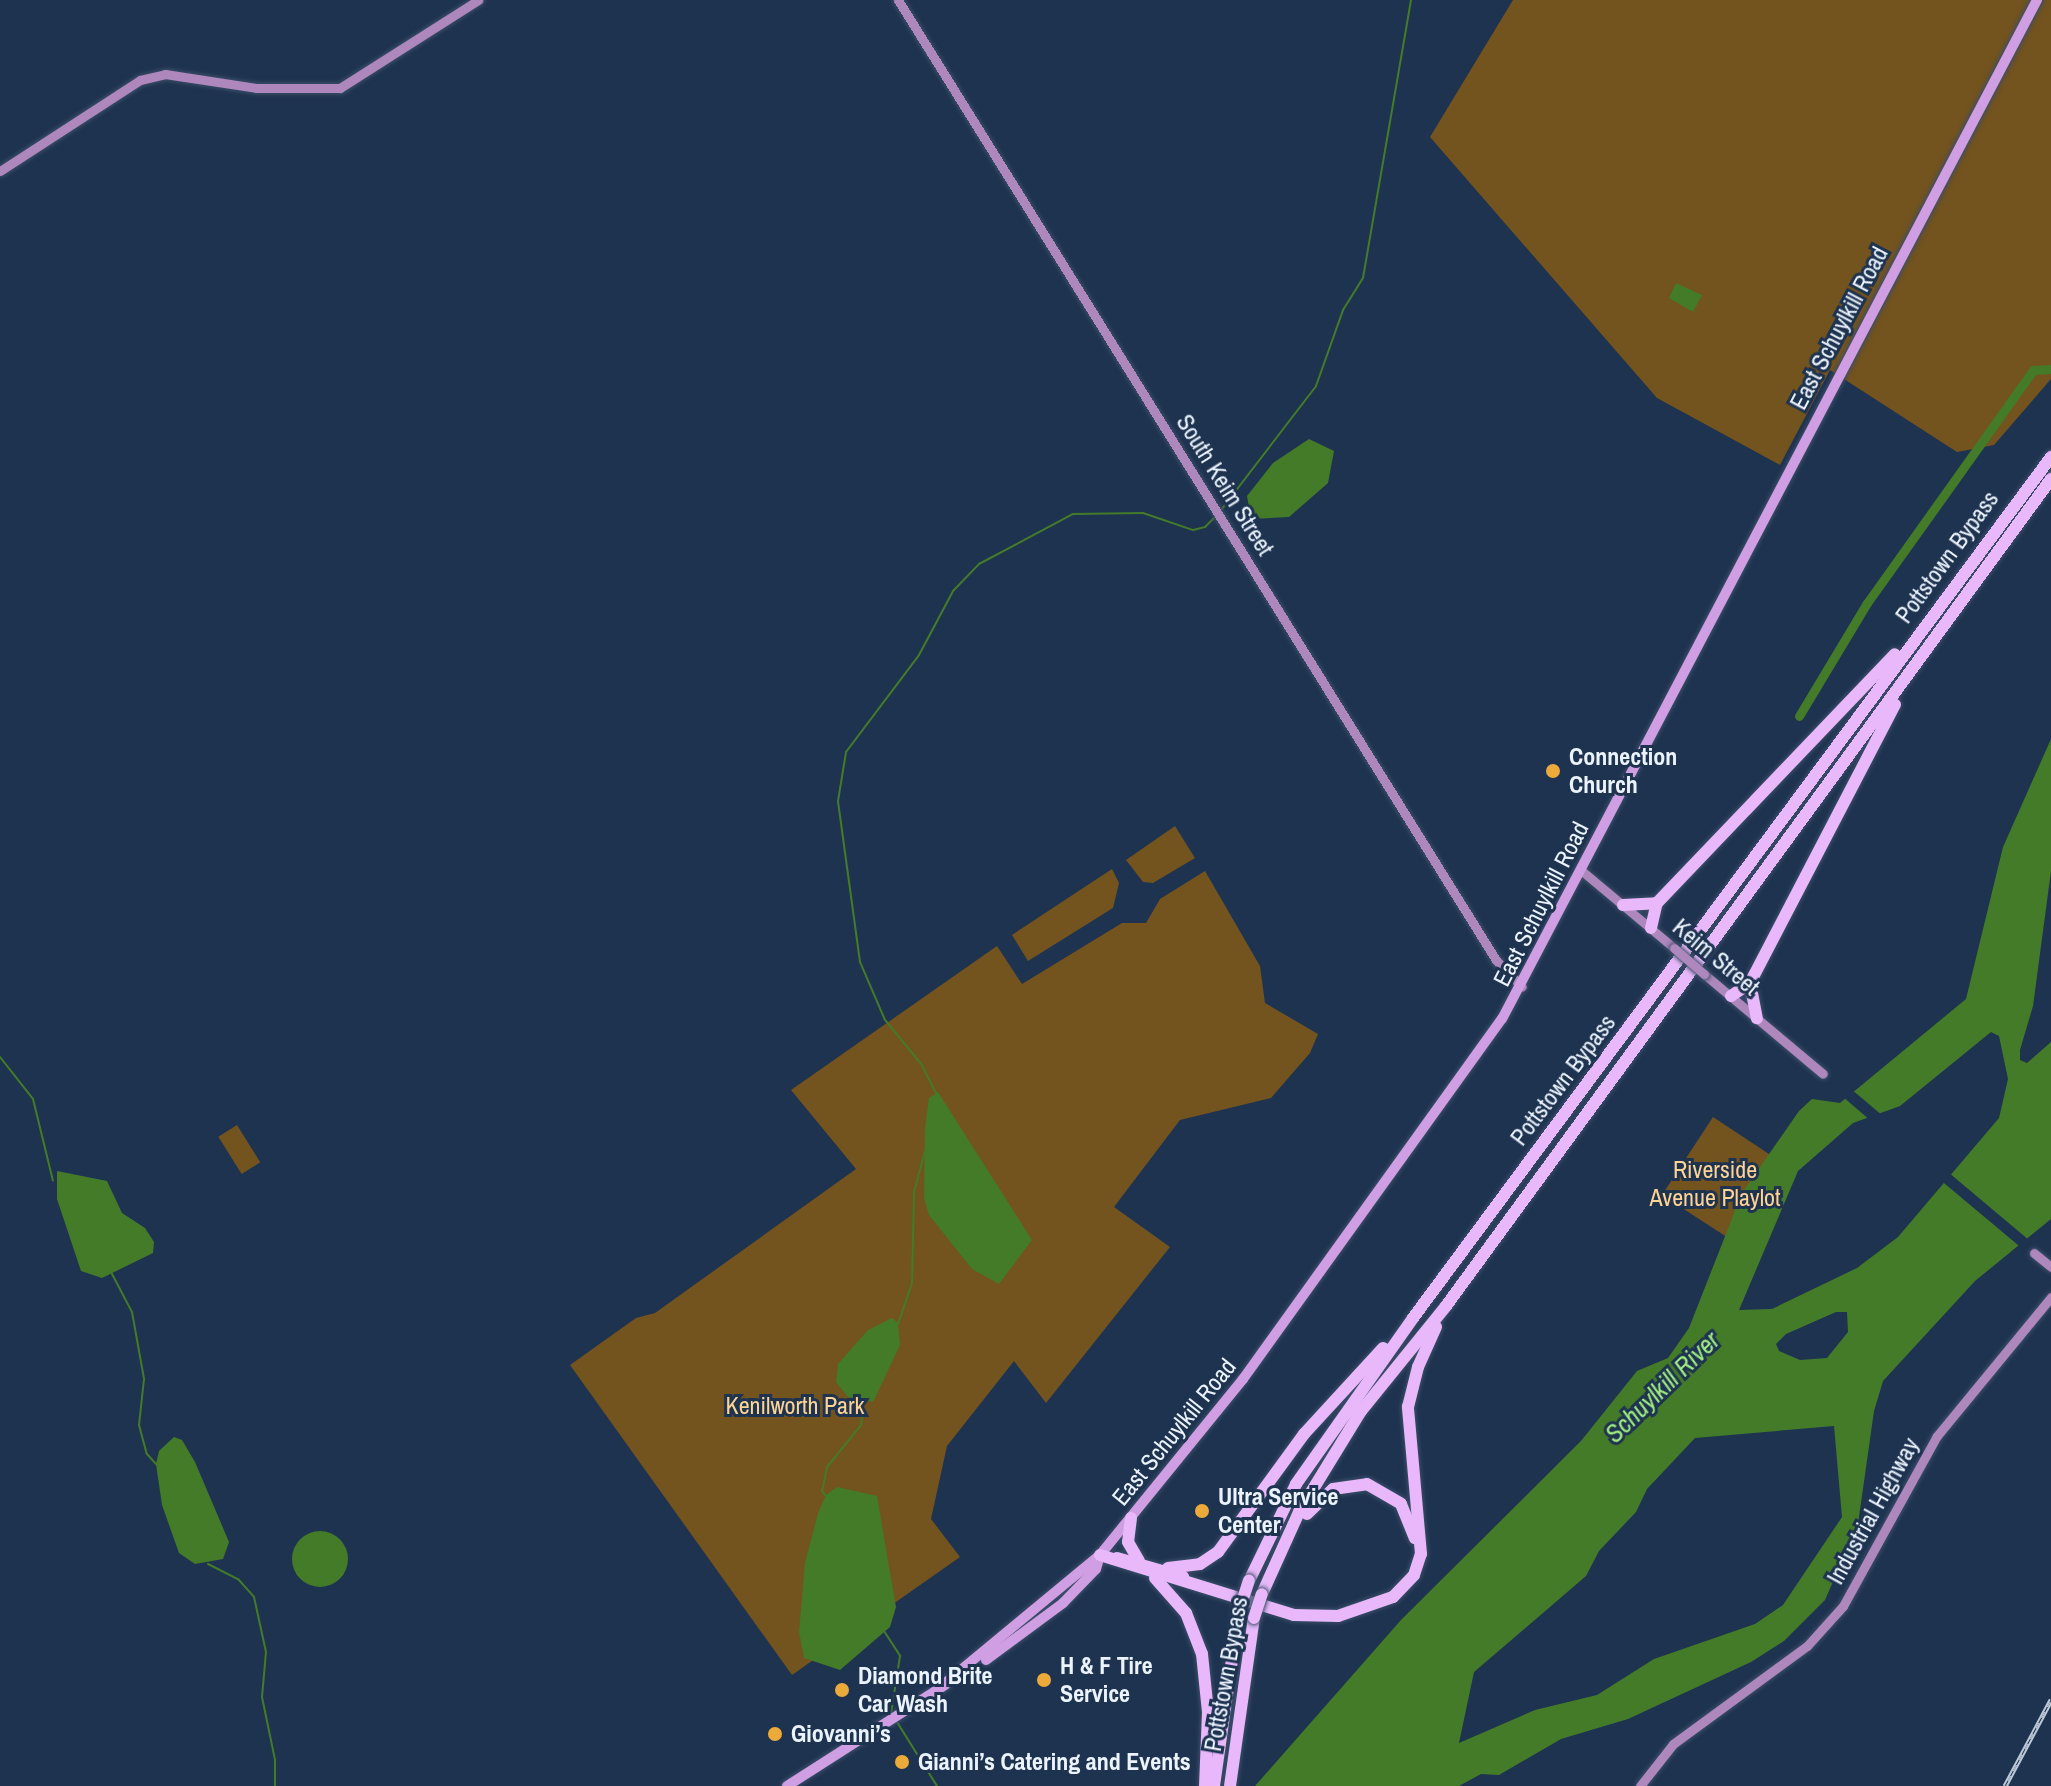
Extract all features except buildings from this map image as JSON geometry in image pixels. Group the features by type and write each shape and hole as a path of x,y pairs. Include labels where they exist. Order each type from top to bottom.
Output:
{"highway":[{"name":"Pottstown Bypass","path":"1210,1783 1239,1611 1249,1581 1296,1484 1413,1318 1925,623 2051,457"},
{"name":"Pottstown Bypass","path":"1230,1786 1254,1618 1262,1594 1299,1512 1361,1411 1446,1306 2051,479"},
{"path":"1731,996 1750,983 1873,737 1982,573"},
{"path":"1651,928 1657,903 1925,623"},
{"path":"1623,905 1657,903"},
{"path":"1750,983 1757,1018"},
{"path":"1100,1555 1153,1576 1304,1617 1359,1611 1398,1593 1414,1575 1422,1545 1408,1439 1409,1398 1446,1306"},
{"path":"1165,1568 1200,1564 1218,1552 1304,1434 1413,1318"},
{"path":"1100,1555 1165,1568 1285,1606 1347,1606 1380,1596 1406,1572 1415,1544 1410,1517 1396,1499 1375,1486 1350,1484 1333,1489 1307,1514 1262,1594"},
{"path":"1131,1518 1128,1542 1139,1561"},
{"path":"1153,1576 1182,1606 1202,1654 1208,1702 1210,1783"}],"main road":[{"name":"East Schuylkill Road","path":"787,1786 905,1711 1063,1603 1096,1569 1100,1555 1243,1379 1522,987 1832,383 2037,0"}],"street":[{"path":"0,171 140,80 165,74 256,88 340,88 478,0"},
{"name":"South Keim Street","path":"898,0 1496,960 1522,987"},
{"name":"Keim Street","path":"1582,871 1823,1074"},
{"path":"2035,1254 2051,1267"},
{"name":"Industrial Highway","path":"1640,1786 1673,1744 1807,1646 1843,1606 1937,1436 2051,1297"}],"green space":[{"path":"1513,0 2051,0 2051,379 1994,445 1957,452 1830,370 1780,465 1657,398 1430,137"},
{"path":"1175,826 1195,858 1153,883 1143,882 1126,860"},
{"path":"1112,869 1119,883 1113,908 1028,961 1012,935"},
{"name":"Kenilworth Park","path":"1205,871 1260,966 1265,1003 1318,1034 1310,1053 1271,1098 1180,1120 1114,1207 1170,1247 1046,1403 1014,1361 947,1446 931,1519 960,1557 792,1675 570,1365 636,1318 655,1313 856,1169 791,1090 997,946 1022,984 1122,923 1146,923 1160,899"},
{"name":"Riverside Avenue Playlot","path":"1713,1117 1769,1154 1733,1241 1662,1195"},
{"path":"237,1125 260,1162 242,1174 218,1137"}],"water":[{"path":"1676,283 1702,295 1693,312 1669,298"},
{"path":"1309,439 1334,451 1328,483 1289,517 1251,519 1247,496 1273,463"},
{"name":"Schuylkill River","path":"2051,739 2051,871 2033,1006 2020,1060 2027,1063 2051,1042 2051,1219 1975,1281 1883,1381 1874,1411 1858,1524 1825,1600 1784,1641 1751,1662 1628,1719 1561,1739 1499,1775 1481,1774 1459,1786 1255,1786 1401,1620 1581,1441 1637,1371 1668,1358 1689,1328 1742,1193 1799,1111 1812,1099 1840,1103 1966,999 2003,847","holes":["1991,1032 1999,1036 2008,1079 1999,1118 1898,1237 1857,1268 1772,1309 1739,1310 1798,1171 1853,1123 1900,1106","1836,1312 1847,1312 1848,1332 1827,1358 1800,1360 1779,1351 1776,1344 1786,1334","1834,1426 1842,1517 1783,1605 1755,1624 1654,1659 1597,1695 1535,1710 1459,1743 1474,1672 1586,1576 1599,1551 1636,1512 1647,1489 1695,1438"]},
{"path":"938,1092 1032,1240 999,1284 972,1269 929,1215 924,1198 925,1128 929,1098"},
{"path":"57,1171 107,1181 122,1213 145,1228 154,1242 153,1253 102,1278 81,1271 57,1199"},
{"path":"892,1318 898,1323 900,1345 873,1402 848,1397 836,1382 838,1364 868,1330"},
{"path":"174,1437 182,1440 195,1462 229,1542 223,1559 195,1564 179,1553 162,1505 156,1464 159,1451"},
{"path":"837,1487 877,1496 896,1607 890,1627 840,1670 804,1658 799,1632 805,1563 818,1513 826,1495"},
{"path":"320,1531 340,1539 348,1559 340,1579 320,1587 300,1579 292,1559 300,1539"}],"pier":[{"path":"1851,1089 1883,1116 1871,1121 1842,1096"},
{"path":"1948,1172 2029,1240 2022,1249 1941,1180"}],"waterway":[{"path":"1221,510 1316,386 1343,310 1363,278 1411,0"},
{"path":"1799,716 1867,603 2033,370 2051,369"},
{"path":"936,1093 922,1065 885,1020 860,962 838,801 846,752 919,655 953,591 979,564 1073,514 1143,513 1193,530 1205,527 1217,515"},
{"path":"0,1057 33,1099 53,1181"},
{"path":"898,1324 912,1283 914,1192 925,1151"},
{"path":"111,1272 132,1312 144,1379 139,1425 147,1454 157,1465"},
{"path":"826,1496 822,1491 827,1467 861,1425 864,1398"},
{"path":"208,1564 238,1579 254,1597 266,1652 262,1697 275,1760 275,1786"},
{"path":"884,1631 900,1656 891,1714"},
{"path":"897,1722 937,1786"}],"railway":[{"path":"2005,1786 2051,1700"}],"place":[{"name":"Connection Church","path":"1553,771"},
{"name":"Ultra Service Center","path":"1202,1511"},
{"name":"H & F Tire Service","path":"1044,1680"},
{"name":"Diamond Brite Car Wash","path":"842,1690"},
{"name":"Giovanni’s","path":"775,1734"},
{"name":"Gianni’s Catering and Events","path":"902,1762"}]}
